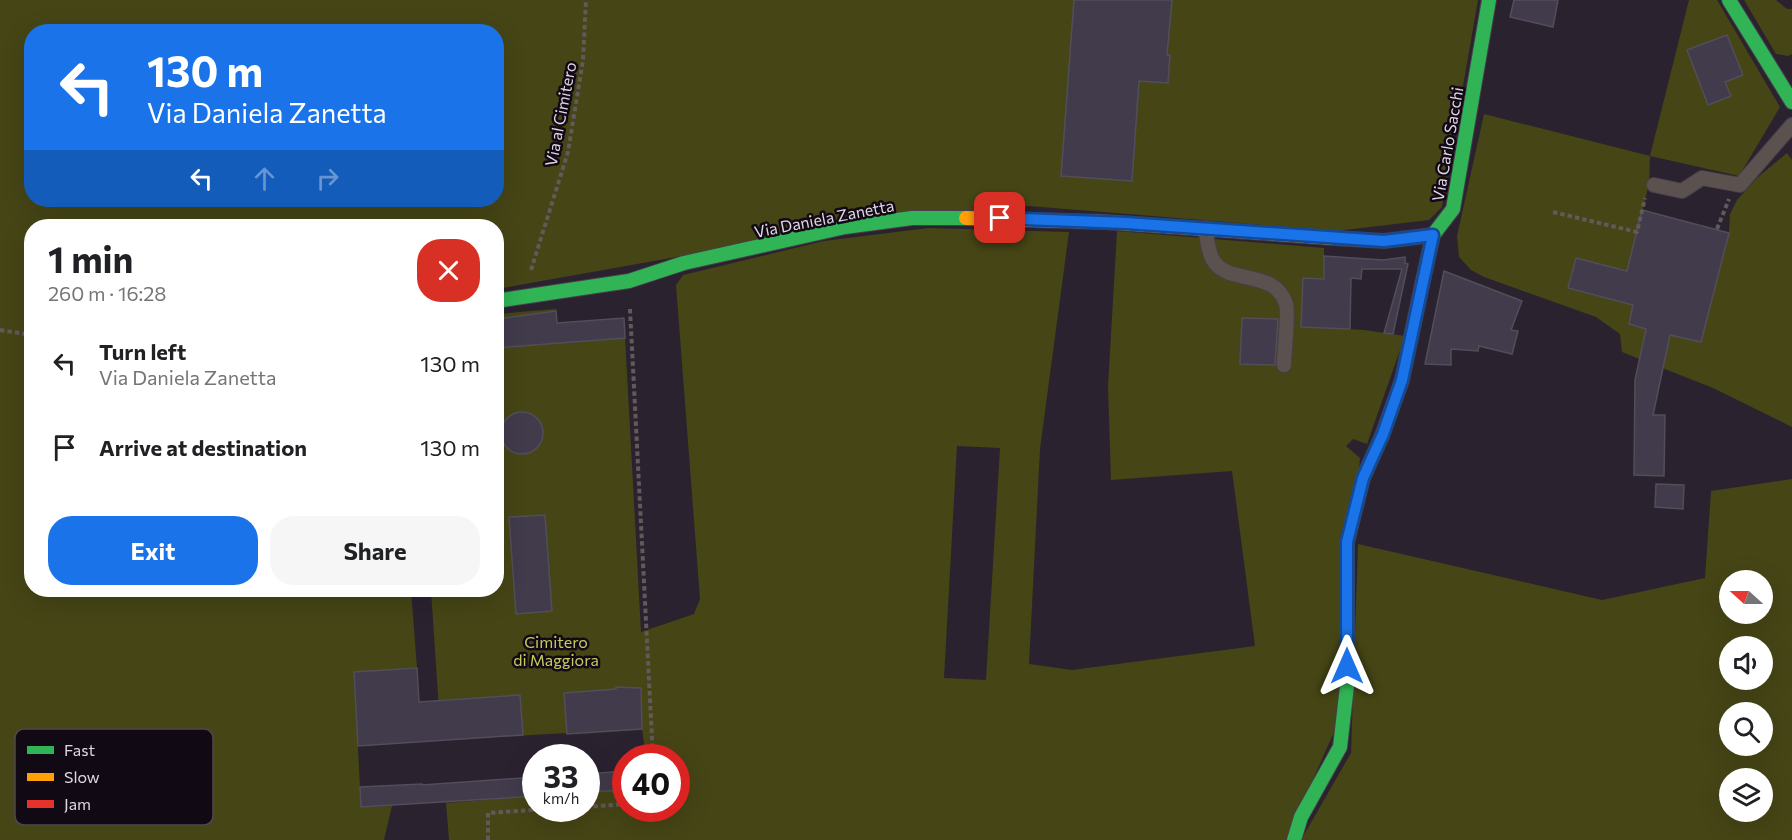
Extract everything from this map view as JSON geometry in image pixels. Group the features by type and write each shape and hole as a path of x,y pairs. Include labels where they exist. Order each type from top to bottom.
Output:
{"street":[{"name":"Via Carlo Sacchi","path":"1294,840 1301,817 1340,747 1347,686 1347,542 1363,478 1383,434 1402,380 1433,235 1453,209 1490,0"},
{"path":"1729,0 1792,102"},
{"name":"Via Daniela Zanetta","path":"504,301 629,281 684,263 844,227 912,218 1000,218 1205,228 1384,241 1433,235"}],"lane":[{"path":"1654,185 1682,191 1702,178 1740,185 1792,125"},
{"path":"1205,228 1213,260 1228,273 1256,278 1275,287 1286,304 1284,365"}],"path":[{"name":"Via al Cimitero","path":"522,299 568,152 583,60 586,0"},
{"path":"1553,212 1637,232 1649,184 1654,185"},
{"path":"1717,230 1735,184"},
{"path":"629,281 652,744"},
{"path":"0,330 24,334"},
{"path":"488,840 488,813 522,811"}],"green space":[{"path":"0,0 1478,0 1442,207 1429,220 1336,231 1029,206 682,256 504,288 504,219 24,219 24,597 412,597 417,668 354,672 361,807 392,806 384,840 0,840"},
{"path":"1689,0 1717,0 1780,107 1739,176 1650,156"},
{"path":"1744,0 1776,0 1787,9 1792,9 1792,54 1788,56 1776,54"},
{"path":"1484,114 1650,156 1649,184 1627,271 1576,258 1568,288 1633,305 1629,324 1701,342 1729,233 1730,214 1737,200 1757,178 1787,153 1792,160 1792,427 1713,388 1622,352 1620,334 1596,317 1484,277 1471,270 1459,257 1457,236"},
{"name":"Cimitero di Maggiora","path":"928,228 1069,232 1040,449 1029,664 1072,670 1255,646 1232,471 1111,480 1108,386 1117,231 1324,248 1324,279 1303,278 1301,327 1364,330 1405,336 1367,444 1353,439 1346,446 1360,458 1339,721 1286,840 449,840 446,803 522,797 522,822 600,822 600,791 612,791 612,822 690,822 690,744 644,744 642,729 441,740 431,597 504,597 504,313 556,309 557,323 624,318 641,632 694,614 700,599 676,285 683,275 824,241","holes":["957,446 1000,448 986,680 944,678"]},
{"path":"1792,479 1792,840 1301,840 1351,753 1358,544 1602,600 1705,578 1711,491"}],"building":[{"path":"1074,0 1172,0 1167,55 1170,55 1168,83 1139,81 1132,181 1061,176"},
{"path":"1514,0 1558,0 1553,27 1510,17"},
{"path":"1727,35 1743,75 1725,82 1731,96 1708,105 1687,50"},
{"path":"1642,210 1729,233 1701,342 1670,335 1653,415 1665,415 1664,476 1634,475 1635,380 1646,329 1629,324 1633,305 1568,288 1576,258 1627,271"},
{"path":"1324,256 1383,260 1405,257 1405,263 1408,264 1393,334 1384,333 1402,269 1362,269 1361,279 1351,278 1350,329 1301,327 1303,278 1324,279"},
{"path":"1444,271 1522,301 1511,330 1518,331 1512,354 1479,346 1478,351 1451,349 1451,365 1425,364"},
{"path":"556,311 557,323 624,318 625,338 504,347 504,318"},
{"path":"1242,318 1278,319 1275,365 1240,364"},
{"path":"522,412 530,414 541,425 543,433 541,441 530,452 522,454 514,452 504,442 504,424 514,414"},
{"path":"1656,484 1684,485 1683,509 1655,507"},
{"path":"545,515 552,611 516,614 509,517"},
{"path":"417,668 419,702 520,695 523,735 358,746 354,672"},
{"path":"616,687 641,688 642,729 567,734 564,693 616,689"},
{"path":"612,772 612,791 600,791 600,773"},
{"path":"522,778 522,797 361,807 360,787"}],"traffic: fast":[{"path":"1422,285 1433,235 1453,209 1489,0"},
{"path":"1729,0 1792,102"},
{"path":"504,300 629,281 684,263 845,227 912,218 966,218"},
{"path":"1294,840 1301,817 1340,747 1347,686 1347,542 1363,478 1382,436"}],"traffic: slow":[{"path":"966,218 1106,222 1335,238"}],"traffic: jam":[{"path":"1335,238 1384,241 1433,235"},
{"path":"1382,436 1402,380 1422,285"}],"route":[{"path":"1000,218 1126,223 1384,241 1433,235 1402,380 1383,434 1363,478 1347,542 1347,666"}]}
